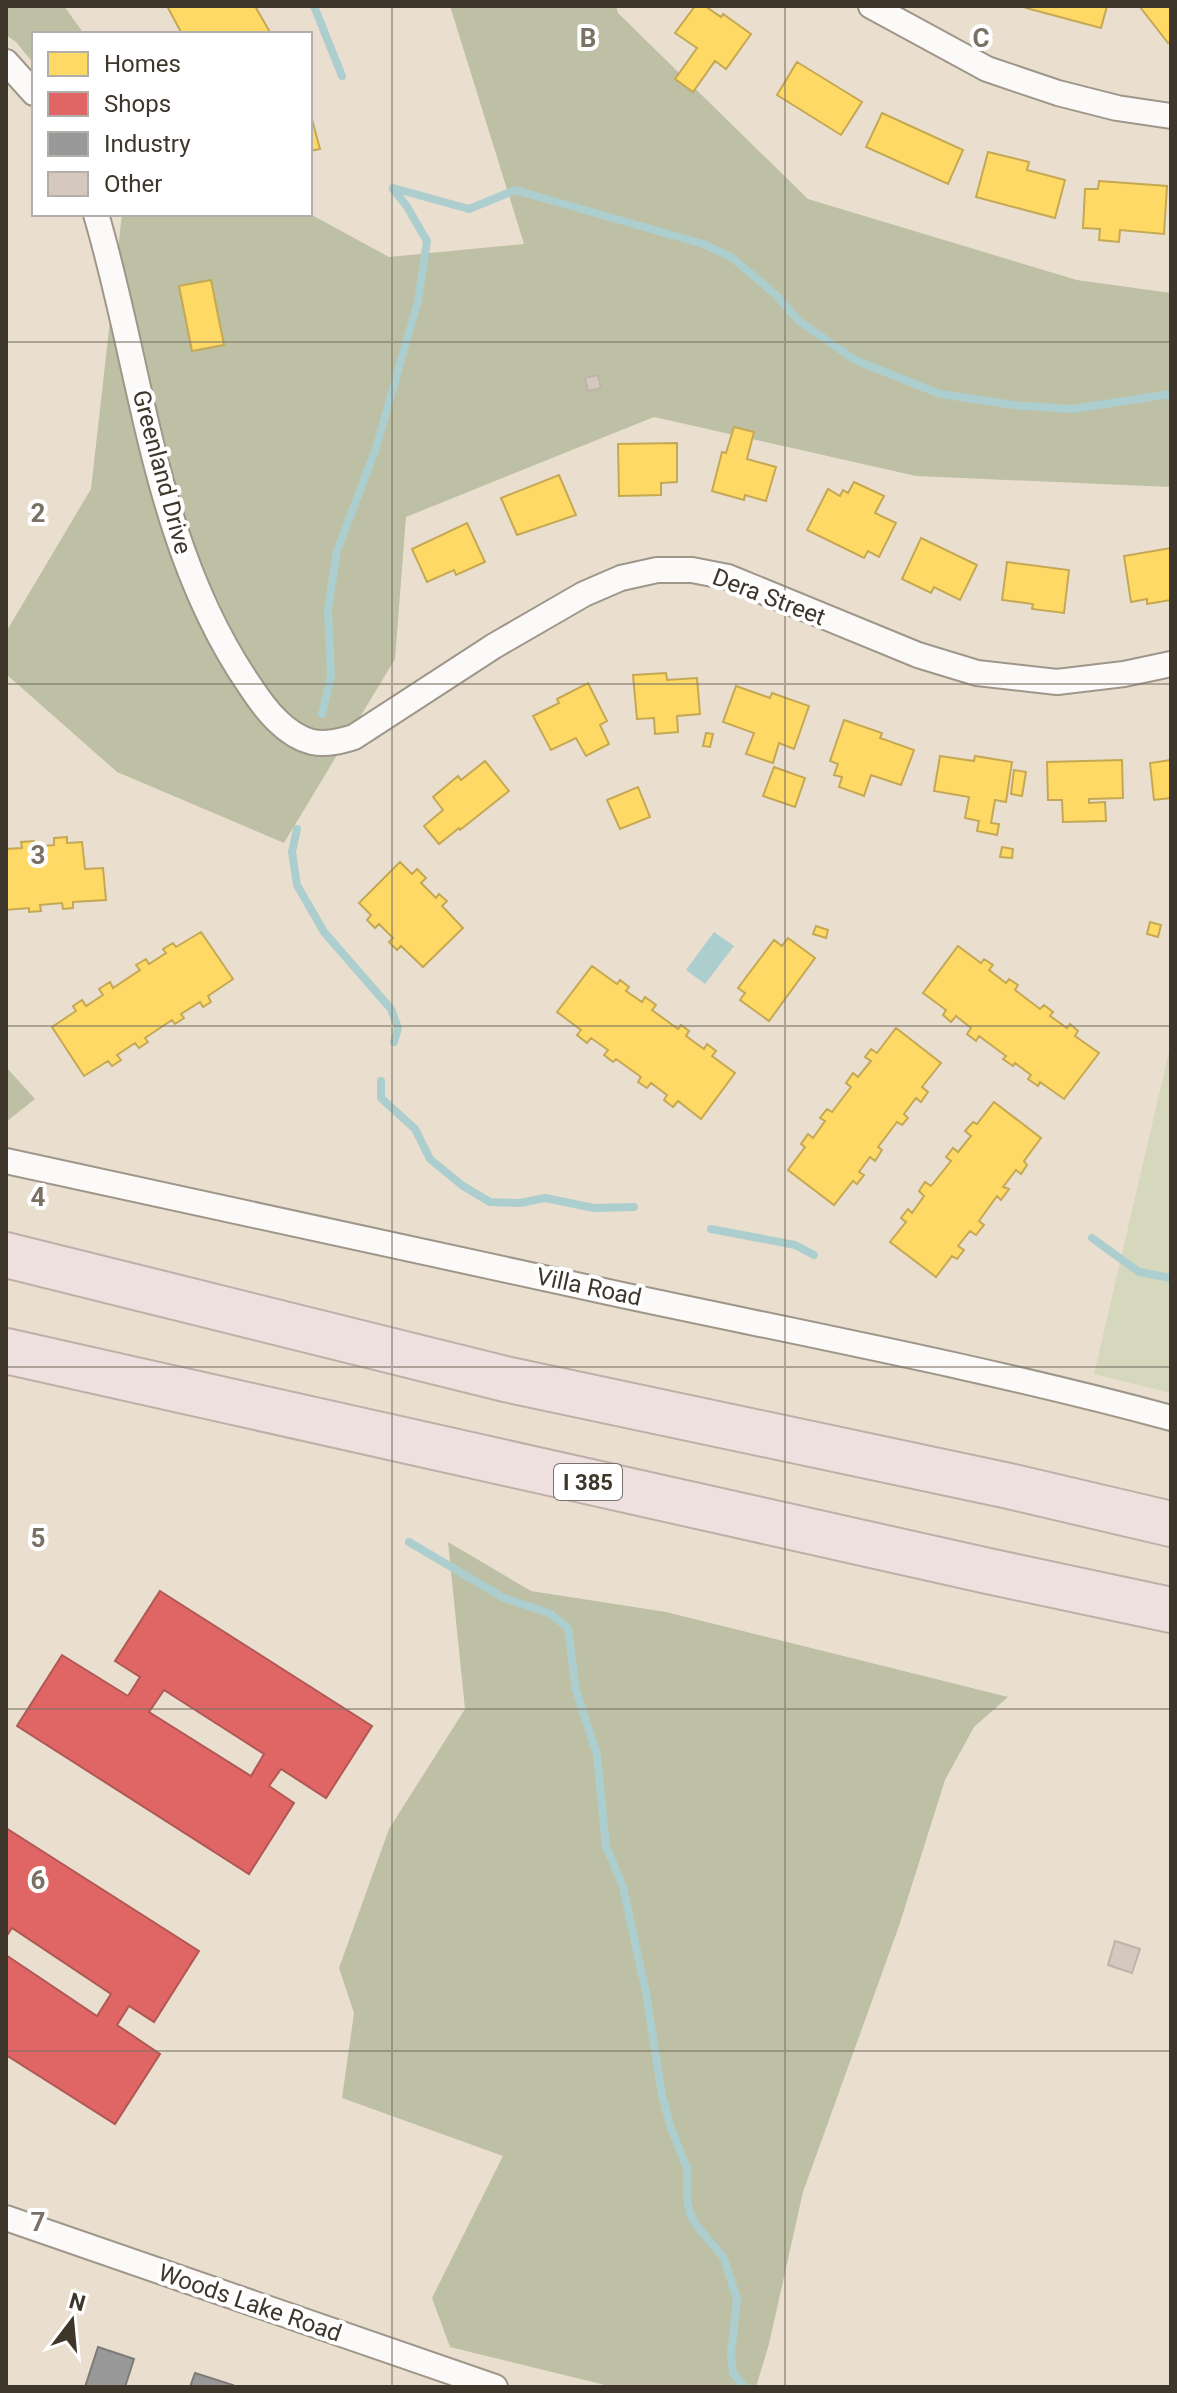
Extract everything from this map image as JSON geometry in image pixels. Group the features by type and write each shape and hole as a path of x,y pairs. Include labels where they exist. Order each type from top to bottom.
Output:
{"highway":[{"path":"9,1256 505,1379 1009,1486 1171,1524"},
{"name":"I 385","path":"6,1351 957,1565 1171,1610"},
{"path":"6,1370 186,1392"}],"street":[{"path":"871,6 987,69 1058,93 1117,108 1171,116"},
{"path":"6,62 32,91"},
{"name":"Greenland Drive","path":"96,216 167,507 211,621 235,665 263,706 291,733 313,742 331,743 354,737"},
{"name":"Dera Street","path":"354,737 494,646 584,594 621,578 657,570 692,570 728,577 918,655 977,673 1057,682 1124,674 1171,664"},
{"name":"Villa Road","path":"6,1161 942,1362 1171,1418"},
{"name":"Woods Lake Road","path":"6,2218 495,2387"}],"green space":[{"path":"6,6 64,6 83,32 32,32 32,62 6,35"},
{"path":"450,6 616,6 618,13 808,199 1077,280 1171,293 1171,487 916,476 654,417 406,517 395,659 284,843 117,772 6,674 6,632 91,489 122,216 312,215 389,257 524,244"},
{"path":"1171,1043 1171,1393 1094,1374"},
{"path":"6,1067 35,1099 6,1122"},
{"path":"448,1542 531,1591 666,1612 1008,1697 974,1727 945,1780 899,1926 803,2192 769,2344 756,2387 613,2387 450,2347 432,2298 503,2156 342,2098 354,2013 339,1968 389,1829 465,1709"}],"water":[{"path":"714,932 734,946 705,984 686,970"}],"building: Homes":[{"path":"167,6 255,6 270,32 181,32"},
{"path":"695,6 705,6 721,17 723,14 751,34 726,69 715,61 693,92 675,79 697,48 675,33"},
{"path":"1026,6 1107,6 1101,28"},
{"path":"1171,6 1171,41 1168,43 1140,7"},
{"path":"797,62 862,102 841,135 777,95"},
{"path":"882,113 963,150 948,184 866,147"},
{"path":"312,119 320,149 312,151"},
{"path":"988,152 1029,162 1027,170 1065,180 1055,218 976,197"},
{"path":"1099,181 1167,186 1164,234 1120,230 1119,242 1099,240 1100,229 1083,228 1085,189 1098,189"},
{"path":"211,280 224,345 192,351 179,286"},
{"path":"734,427 754,432 747,459 776,467 766,501 745,495 744,500 712,491 722,452 726,453"},
{"path":"677,443 677,482 661,483 661,495 619,496 618,444"},
{"path":"559,475 576,515 517,535 501,498"},
{"path":"854,482 884,496 875,513 896,523 879,557 868,551 864,558 807,530 828,489 840,496 843,490 848,493"},
{"path":"467,523 485,562 456,575 454,570 427,582 412,549"},
{"path":"921,538 977,565 960,600 934,587 931,593 902,579"},
{"path":"1171,548 1171,600 1147,604 1147,599 1131,602 1124,556"},
{"path":"1007,562 1069,570 1064,613 1032,609 1033,604 1002,600"},
{"path":"666,673 667,680 697,678 700,714 677,716 678,732 655,734 654,718 637,719 633,675"},
{"path":"588,683 607,721 600,725 609,744 586,756 576,738 551,750 533,716"},
{"path":"736,686 770,698 772,693 809,706 794,749 779,743 773,763 746,754 754,733 723,722"},
{"path":"844,720 882,733 880,738 914,750 901,785 871,775 864,796 839,787 842,777 834,775 838,764 830,761"},
{"path":"706,733 713,734 710,747 703,746"},
{"path":"940,756 974,761 975,756 1012,762 1006,802 995,800 991,823 999,824 997,835 977,831 979,821 965,818 969,797 934,791"},
{"path":"1122,760 1123,798 1089,799 1089,803 1105,802 1106,821 1063,822 1062,800 1048,800 1047,762"},
{"path":"1171,760 1171,798 1154,800 1150,763"},
{"path":"485,761 509,791 439,844 424,826 443,810 433,797 458,776 461,780"},
{"path":"774,767 805,778 795,807 763,796"},
{"path":"1014,770 1026,772 1022,796 1011,794"},
{"path":"638,787 650,817 620,829 607,800"},
{"path":"67,837 67,843 82,842 85,869 103,868 106,900 73,902 73,908 63,909 62,903 40,905 41,911 29,912 29,908 6,910 6,849 22,848 21,842 34,841 34,847 54,845 54,838"},
{"path":"1002,847 1013,849 1012,858 1000,857"},
{"path":"400,862 412,874 417,869 426,878 421,883 436,898 439,894 447,901 442,906 463,928 423,967 401,946 397,950 389,942 393,938 379,924 375,928 367,920 371,915 359,903"},
{"path":"1150,922 1161,925 1158,937 1147,934"},
{"path":"816,926 828,930 826,938 813,934"},
{"path":"201,932 233,979 208,996 211,1002 203,1007 200,1002 181,1014 184,1018 175,1024 172,1020 145,1038 148,1042 139,1048 135,1043 117,1055 121,1060 112,1066 108,1061 84,1076 52,1027 76,1011 73,1006 82,1000 86,1006 103,995 99,989 110,982 113,988 140,970 136,965 146,959 149,964 166,953 163,949 173,943 176,947"},
{"path":"788,938 815,958 769,1021 740,1000 745,993 738,988 774,940 782,946"},
{"path":"958,946 981,963 984,959 993,965 989,970 1006,983 1009,979 1018,985 1015,990 1040,1009 1044,1005 1053,1012 1050,1016 1067,1028 1070,1024 1078,1031 1075,1036 1099,1053 1064,1099 1040,1082 1038,1086 1028,1079 1031,1075 1015,1063 1013,1066 1003,1059 1006,1056 979,1036 976,1041 967,1034 971,1028 956,1016 951,1022 943,1015 946,1010 923,993"},
{"path":"592,966 617,984 620,980 629,987 626,991 642,1002 645,997 656,1005 652,1010 678,1029 681,1025 689,1031 686,1036 704,1049 707,1044 716,1051 712,1056 735,1073 701,1119 678,1101 673,1107 664,1100 667,1095 651,1083 647,1088 638,1082 641,1077 616,1059 613,1062 604,1055 608,1050 591,1038 587,1043 577,1035 581,1030 557,1012"},
{"path":"896,1028 941,1063 922,1087 928,1092 921,1102 916,1098 904,1114 908,1118 902,1125 897,1122 878,1147 882,1150 875,1161 870,1157 859,1172 864,1175 857,1184 853,1181 834,1205 788,1170 805,1147 801,1144 808,1134 813,1138 825,1121 820,1118 827,1109 832,1112 851,1087 846,1083 853,1073 858,1077 871,1061 865,1057 871,1049 877,1053"},
{"path":"994,1102 1041,1138 1024,1161 1027,1165 1021,1174 1016,1170 1003,1187 1009,1189 1001,1200 997,1196 979,1221 984,1225 976,1235 970,1231 958,1246 964,1250 957,1259 952,1256 936,1277 890,1242 906,1222 901,1218 908,1209 912,1213 924,1196 919,1191 925,1182 931,1186 951,1161 946,1157 953,1148 958,1152 971,1136 965,1131 973,1122 977,1124"}],"building: Shops":[{"path":"160,1591 372,1726 326,1798 281,1769 269,1786 294,1803 249,1874 17,1726 62,1655 128,1696 140,1677 115,1661","holes":["164,1690 264,1754 251,1776 149,1712"]},
{"path":"6,1828 199,1951 154,2022 129,2006 117,2025 160,2054 115,2124 6,2055 6,1955 97,2016 111,1994 12,1928 6,1937"}],"building: Industry":[{"path":"98,2347 134,2359 125,2387 85,2387"},
{"path":"195,2373 233,2385 190,2387"}],"building: Other":[{"path":"598,375 601,388 588,391 585,378"},
{"path":"1115,1941 1140,1949 1132,1973 1108,1965"}],"waterway":[{"path":"314,6 342,76"},
{"path":"393,188 469,209 515,190 703,244 731,257 775,294 799,321 855,360 940,394 1014,405 1072,409 1171,394"},
{"path":"322,714 331,676 328,608 337,551 376,448 418,301 427,241 393,189"},
{"path":"297,829 292,852 297,885 324,932 391,1009 398,1028 394,1042"},
{"path":"381,1081 381,1098 415,1129 430,1159 463,1186 490,1202 520,1203 545,1198 594,1208 634,1207"},
{"path":"711,1229 795,1245 814,1255"},
{"path":"1092,1238 1139,1272 1171,1278"},
{"path":"409,1542 504,1598 549,1613 568,1628 576,1690 597,1755 606,1846 623,1887 646,1993 662,2095 687,2169 690,2213 696,2225 724,2258 737,2300 731,2353 733,2373 744,2387"}]}
